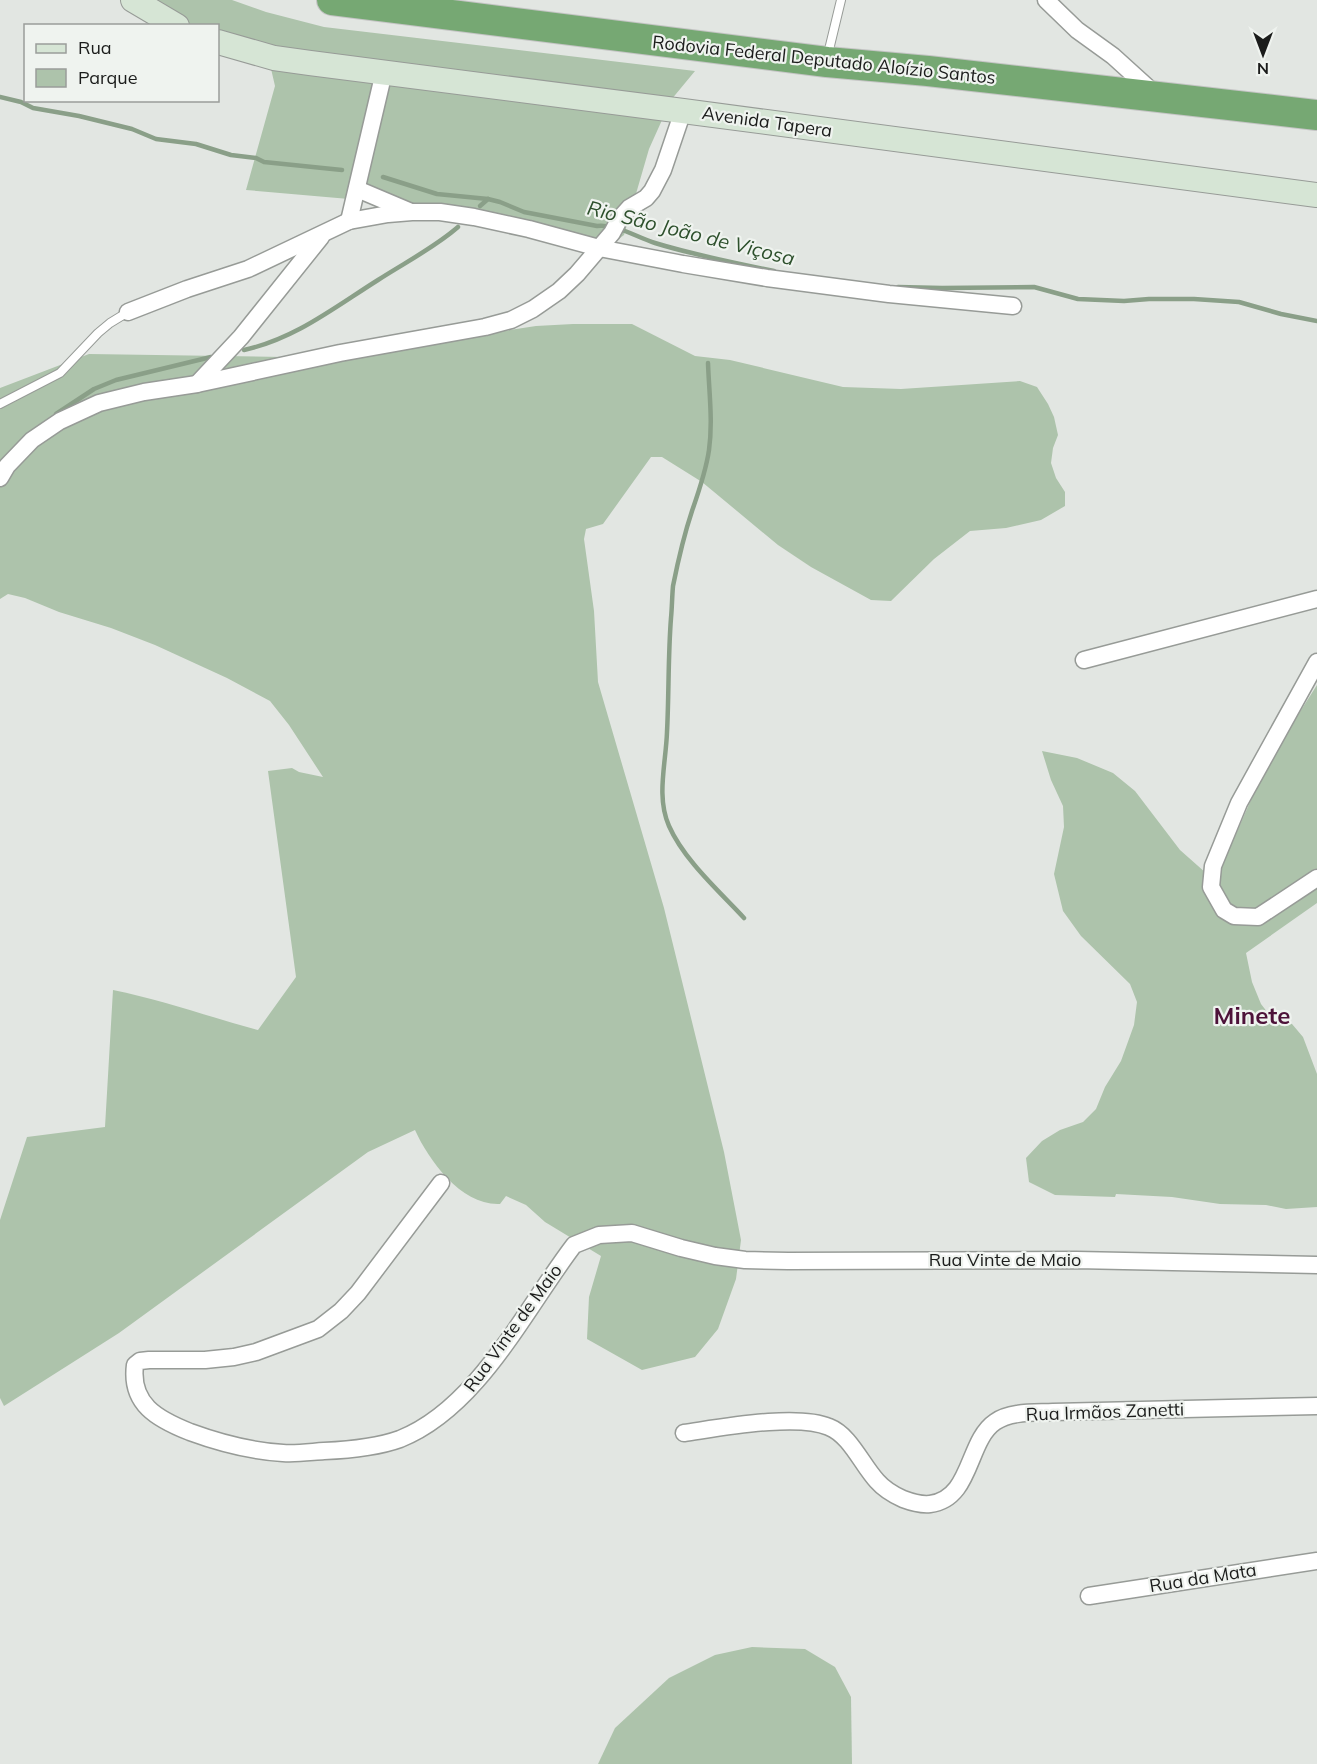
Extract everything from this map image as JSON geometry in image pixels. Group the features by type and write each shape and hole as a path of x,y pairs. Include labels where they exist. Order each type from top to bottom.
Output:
{"highway":[{"name":"Rodovia Federal Deputado Aloízio Santos","path":"332,0 826,62 928,70 1317,115"}],"street":[{"path":"133,0 174,24"},
{"path":"1046,0 1077,30 1113,56 1159,97"},
{"name":"Avenida Tapera","path":"219,42 274,58 1317,195"},
{"path":"349,222 384,72"},
{"path":"0,478 7,466 32,440 60,421 99,403 144,392 197,384 340,353 511,320 533,309 559,291 577,274 629,208 652,191 663,170 683,111"},
{"path":"357,189 412,212"},
{"path":"128,312 248,269 349,222 412,212 440,212 474,217 599,248 830,287 1013,306"},
{"path":"197,384 241,337 324,234"},
{"path":"1084,660 1317,599"},
{"path":"1317,662 1239,803 1213,866 1211,887 1224,910 1234,916 1258,918 1317,878"},
{"name":"Rua Vinte de Maio","path":"441,1183 358,1293 341,1311 318,1329 234,1357 140,1361 135,1365 135,1384 148,1410 173,1425 211,1440 245,1449 284,1453 351,1450 399,1440 430,1424 458,1401 477,1380 574,1245 590,1238 616,1233 632,1233 681,1248 745,1260 1076,1260 1317,1265"},
{"name":"Rua Irmãos Zanetti","path":"684,1433 780,1421 830,1427 847,1440 877,1482 894,1495 910,1502 929,1504 946,1500 957,1488 987,1429 996,1420 1018,1414 1317,1406"},
{"name":"Rua da Mata","path":"1089,1596 1317,1561"}],"lane":[{"path":"826,62 841,0"},
{"path":"0,404 60,373 98,333 128,312"}],"green space":[{"path":"139,0 232,0 266,12 324,27 695,71 671,100 649,149 624,235 608,247 465,220 447,204 395,203 246,190 275,86 269,60 219,41 219,24 181,24"},
{"path":"632,324 695,356 730,360 843,387 901,389 1020,381 1037,387 1054,417 1058,435 1051,463 1056,478 1065,492 1065,506 1041,520 1006,528 970,531 934,559 891,601 871,600 811,567 778,545 702,482 662,457 651,457 603,524 586,529 584,539 594,611 598,682 664,908 724,1152 741,1240 736,1279 718,1329 695,1357 642,1370 587,1339 589,1297 601,1256 545,1222 526,1205 506,1196 500,1204 486,1203 460,1190 438,1168 415,1130 368,1152 119,1333 4,1406 0,1398 0,1220 27,1137 105,1127 113,990 258,1030 296,977 268,771 292,768 299,772 323,777 289,725 270,701 227,678 155,645 111,628 59,612 25,598 8,594 0,599 0,388 89,354 284,357 536,326"},
{"path":"1317,685 1317,903 1246,953 1252,982 1261,1004 1271,1017 1292,1024 1303,1037 1317,1074 1317,1207 1286,1209 1266,1205 1220,1204 1172,1197 1116,1194 1115,1197 1055,1195 1029,1182 1026,1158 1042,1141 1060,1130 1083,1122 1096,1109 1105,1087 1121,1061 1134,1025 1137,1002 1130,984 1081,936 1063,911 1054,874 1064,827 1063,806 1051,780 1042,751 1077,758 1113,773 1135,791 1180,850 1215,881 1278,739 1289,729"},
{"path":"752,1647 805,1649 835,1667 851,1697 852,1764 598,1764 615,1728 669,1678 715,1655"}],"waterway":[{"name":"Rio São João de Viçosa","path":"0,97 21,102 33,108 132,129 156,139 196,144 231,155 256,158 264,162 342,170"},
{"name":"Rio São João de Viçosa","path":"383,177 437,194 488,199 524,212 612,227 655,243 774,271"},
{"name":"Rio São João de Viçosa","path":"480,206 488,199"},
{"path":"244,350 280,338 314,321 429,249 458,227"},
{"name":"Rio São João de Viçosa","path":"898,287 1034,287 1078,299 1124,301 1194,299 1239,302 1317,321"},
{"path":"56,414 94,389 116,380 211,357"},
{"path":"708,363 711,417 709,450 673,586 662,792 665,815 676,839 703,875 744,918"}],"district":[{"name":"Minete","path":"1252,1016"}]}
